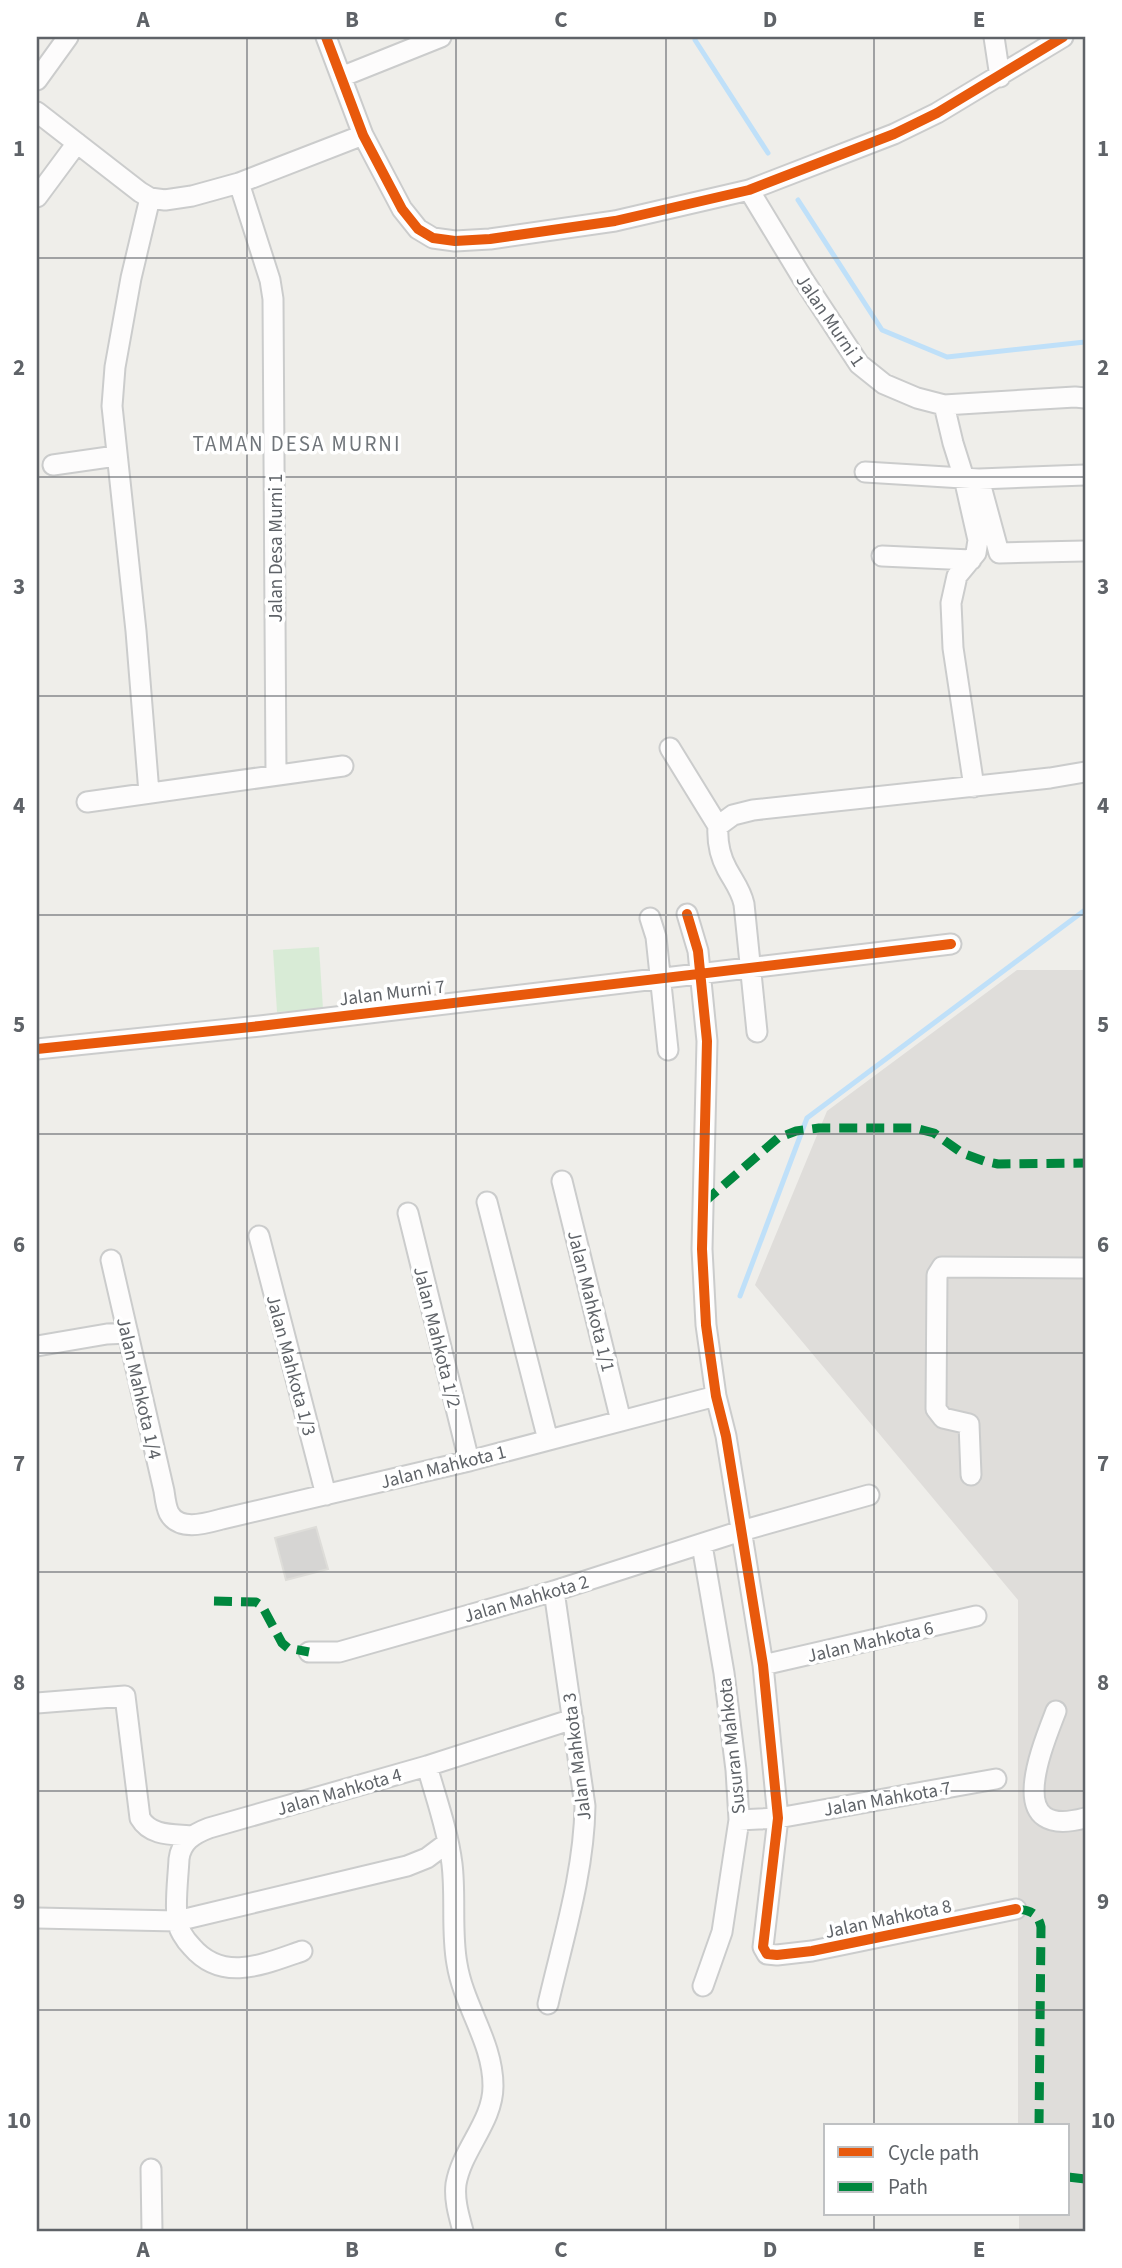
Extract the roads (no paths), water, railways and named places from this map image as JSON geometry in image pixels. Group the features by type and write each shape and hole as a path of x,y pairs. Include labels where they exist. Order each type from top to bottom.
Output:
{"street":[{"path":"37,80 68,37"},
{"path":"326,37 363,135 402,209 418,229 433,238 455,241 490,239 615,222 749,190 894,134 937,113 1063,37"},
{"path":"341,76 441,37"},
{"path":"994,37 1000,76"},
{"path":"37,112 150,198 178,199 239,183 363,135"},
{"path":"37,197 77,143"},
{"name":"Jalan Desa Murni 1","path":"239,183 270,280 274,318 276,775"},
{"name":"Jalan Murni 1","path":"749,190 859,364 884,384 917,398 944,405 1080,397"},
{"path":"149,793 136,631 112,406 131,278 150,198"},
{"path":"944,405 953,443 972,479 999,553 1085,551"},
{"path":"53,465 116,456"},
{"path":"865,472 972,479 1085,475"},
{"path":"972,479 978,547 957,576 951,603 953,648 974,787"},
{"path":"882,556 971,559"},
{"path":"670,748 718,826 718,839 727,869 741,890 757,1032"},
{"path":"87,802 343,765"},
{"path":"718,826 733,815 753,810 974,787 1085,772"},
{"path":"687,914 698,951 708,1041 702,1249 706,1325 763,1665 778,1818"},
{"path":"650,918 656,937 668,1050"},
{"name":"Jalan Murni 7","path":"37,1049 260,1026 951,944"},
{"name":"Jalan Mahkota 1/1","path":"562,1181 621,1421"},
{"path":"487,1202 548,1440"},
{"name":"Jalan Mahkota 1/2","path":"408,1213 469,1461"},
{"name":"Jalan Mahkota 1/3","path":"259,1236 326,1495"},
{"name":"Jalan Mahkota 1/4","path":"111,1260 170,1515"},
{"path":"971,1475 969,1424 943,1418 936,1409 939,1270 942,1267 1085,1268"},
{"path":"37,1346 128,1333"},
{"name":"Jalan Mahkota 1","path":"170,1515 179,1523 194,1525 469,1461 716,1396"},
{"name":"Jalan Mahkota 2","path":"309,1653 339,1653 869,1495"},
{"name":"Susuran Mahkota","path":"702,1545 724,1673 739,1820 722,1932 703,1986"},
{"name":"Jalan Mahkota 3","path":"548,2004 585,1836 585,1806 554,1591"},
{"name":"Jalan Mahkota 6","path":"763,1665 976,1616"},
{"path":"37,1703 125,1696 140,1818 145,1826 155,1832 193,1836"},
{"path":"1056,1711 1037,1764 1035,1797 1039,1812 1045,1818 1057,1822 1085,1818"},
{"name":"Jalan Mahkota 4","path":"193,1836 209,1828 427,1766 573,1719"},
{"path":"427,1766 452,1865 456,1962 488,2050 493,2075 492,2102 456,2185 457,2211 463,2231"},
{"name":"Jalan Mahkota 7","path":"739,1820 778,1818 996,1779"},
{"name":"Jalan Mahkota 8","path":"778,1818 763,1947 767,1954 812,1951 1016,1909"},
{"path":"193,1836 180,1851 177,1921 183,1937 194,1950 211,1963 230,1969 251,1966 302,1951"},
{"path":"37,1918 177,1921 407,1866 427,1858 447,1843"},
{"path":"151,2169 152,2231"}],"waterway":[{"path":"695,37 768,153"},
{"path":"798,200 882,330 947,357 1085,342"},
{"path":"740,1296 807,1118 1085,910"}],"district":[{"name":"TAMAN DESA MURNI","path":"297,444"}]}
